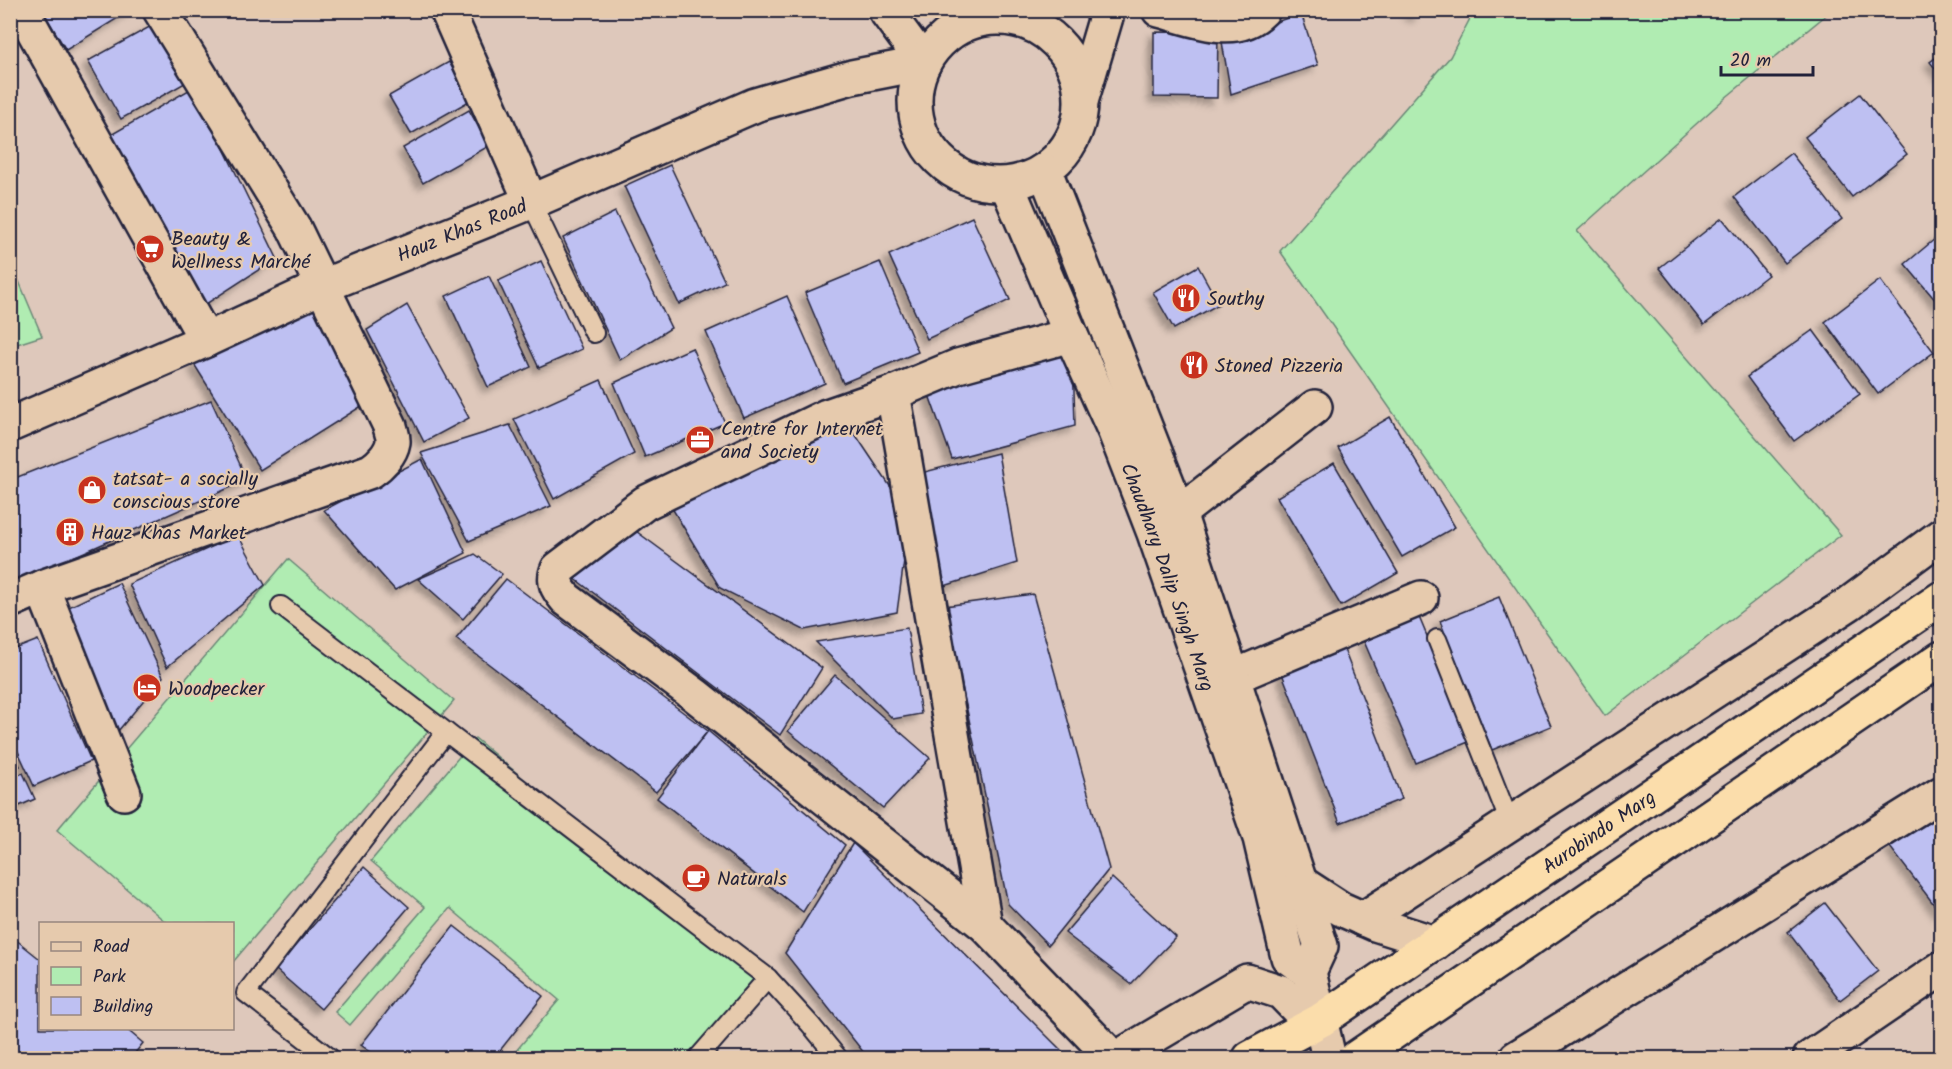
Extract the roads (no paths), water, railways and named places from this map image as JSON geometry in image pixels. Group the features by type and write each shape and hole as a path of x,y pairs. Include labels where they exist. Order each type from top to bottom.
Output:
{"highway":[{"name":"Aurobindo Marg","path":"1250,1059 1317,1022 1941,598"},
{"path":"1356,1059 1941,658"}],"street":[{"path":"22,10 206,340"},
{"path":"10,601 42,587 371,471 379,466 393,441 390,426 294,228 160,10"},
{"path":"447,10 531,202"},
{"path":"885,10 924,63"},
{"path":"1016,20 1050,10"},
{"path":"1082,99 1076,72 1063,48 1042,30 1016,20 989,18 963,26 940,41 924,63 916,87 916,112 927,144 937,158 957,174 982,183 1007,185 1027,180 1045,171 1066,152 1078,127 1082,99 1108,10"},
{"path":"1159,10 1229,26 1242,22 1263,10"},
{"name":"Hauz Khas Road","path":"10,425 206,340 323,286 531,202 755,105 852,77 924,63"},
{"path":"1045,171 1134,439 1179,513 1321,946 1309,972 1317,1022 1329,1059"},
{"name":"Chaudhary Dalip Singh Marg","path":"1007,185 1071,335 1134,439 1154,533 1260,838 1288,957 1309,972"},
{"path":"1071,335 958,366 827,416 645,503 558,569 555,578 557,589 566,599 695,695 985,925 1115,1059 1247,981 1281,992 1317,1022"},
{"path":"892,393 985,925"},
{"path":"1179,513 1315,407"},
{"path":"1363,919 1850,603 1941,535"},
{"path":"42,587 124,793"},
{"path":"1233,677 1421,598"},
{"path":"1521,1057 1941,793"},
{"path":"1300,882 1341,909 1363,919 1435,943"},
{"path":"1810,1059 1941,968"}],"lane":[{"path":"531,202 594,333"},
{"path":"281,606 768,978 838,1059"},
{"path":"1437,639 1510,823"},
{"path":"330,1059 246,993 446,732"},
{"path":"698,1059 768,978"}],"place":[{"name":"Beauty & Wellness Marché","path":"150,249"},
{"name":"Southy","path":"1186,298"},
{"name":"Stoned Pizzeria","path":"1194,365"},
{"name":"Centre for Internet and Society","path":"700,440"},
{"name":"tatsat- a socially conscious store","path":"92,490"},
{"name":"Hauz Khas Market","path":"70,532"},
{"name":"Woodpecker","path":"147,688"},
{"name":"Naturals","path":"696,878"}]}
